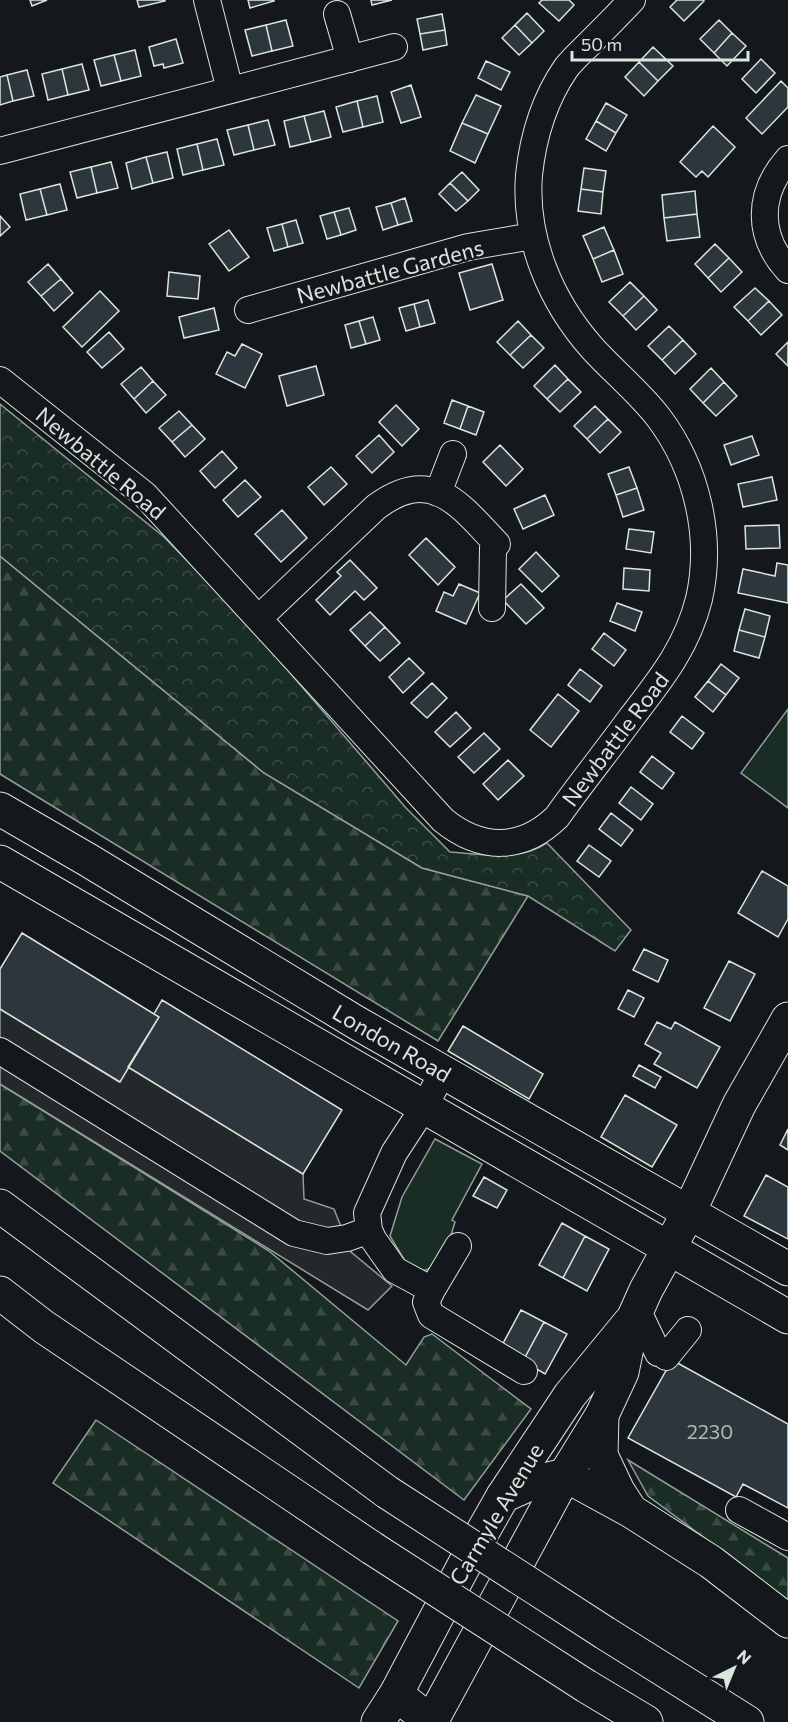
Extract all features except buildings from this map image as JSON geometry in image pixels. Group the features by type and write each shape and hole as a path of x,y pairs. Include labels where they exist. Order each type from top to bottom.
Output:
{"main road":[{"name":"London Road","path":"0,809 357,1023 788,1269"},
{"name":"London Road","path":"0,862 788,1317"},
{"name":"Carmyle Avenue","path":"378,1722 396,1694 503,1496 570,1395 635,1314 689,1212 739,1105 788,1019"},
{"path":"0,1206 387,1492 747,1722"},
{"path":"0,1294 44,1327 372,1548 646,1722"},
{"name":"Carmyle Avenue","path":"431,1722 565,1475 602,1415 622,1372 635,1314"},
{"path":"602,1415 601,1455 618,1491 631,1511"},
{"path":"503,1496 532,1483 565,1475 631,1511 711,1562 788,1621"},
{"path":"396,1694 431,1722"}],"street":[{"path":"207,0 230,90"},
{"name":"Newbattle Road","path":"0,380 145,495 443,820 468,837 497,843 512,842 530,836 548,826 672,664 692,621 699,597 702,574 704,549 702,525 692,479 682,457 657,417 591,347 566,314 541,263 533,236 528,187 531,161 543,111 567,66 623,3"},
{"path":"338,14 350,59"},
{"path":"0,151 394,47"},
{"path":"788,159 772,182 765,212 769,240 775,254 788,270"},
{"name":"Newbattle Gardens","path":"248,310 468,247 533,236"},
{"path":"438,492 453,454"},
{"path":"259,618 388,499 414,490 438,492 459,504 497,544 493,548 492,608"},
{"path":"0,1051 294,1233 327,1241 347,1238 369,1230"},
{"path":"432,1290 395,1270 373,1239 369,1230 367,1213 394,1153 424,1107 443,1072"},
{"path":"458,1246 426,1302 431,1315 524,1371"},
{"path":"635,1314 662,1355 688,1330"},
{"path":"739,1510 788,1537"}],"green space":[{"path":"0,404 164,537 243,618 406,808 450,852 513,855 525,853 547,843 631,930 615,951 528,896 422,868 264,773 0,556"},
{"path":"0,556 264,773 422,868 528,896 438,1041 0,774"},
{"path":"788,709 788,808 741,773"},
{"path":"0,1084 269,1251 406,1365 424,1337 432,1334 531,1409 464,1500 0,1151"},
{"path":"435,1139 482,1164 452,1220 455,1222 445,1253 436,1265 421,1271 405,1261 390,1236 402,1197"},
{"path":"96,1420 398,1621 359,1688 53,1483"},
{"path":"628,1460 788,1558 788,1600 648,1496"}],"shaded area":[{"path":"0,1009 119,1082 128,1067 303,1174 304,1199 334,1209 351,1252 392,1286 368,1310 0,1084"}]}
